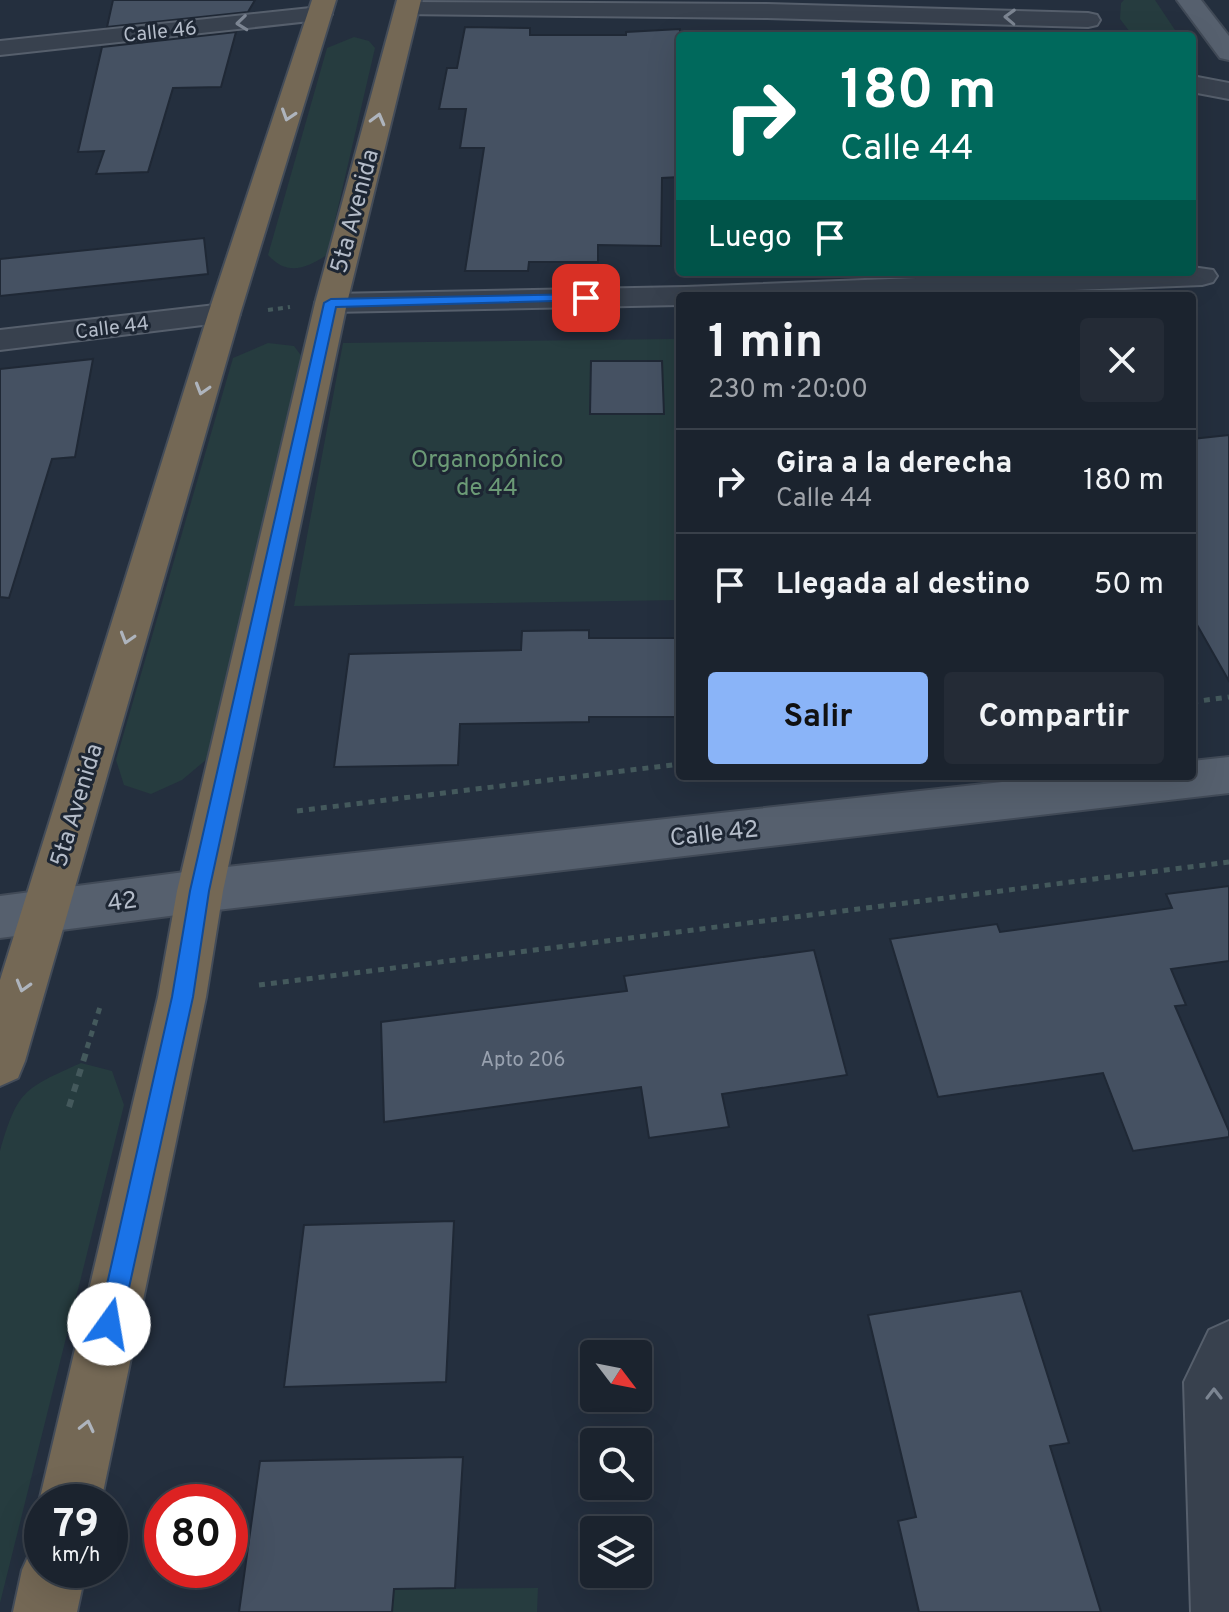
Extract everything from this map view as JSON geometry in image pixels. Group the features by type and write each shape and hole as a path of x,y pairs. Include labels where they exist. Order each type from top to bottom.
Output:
{"highway":[{"name":"5ta Avenida","path":"74,1484 182,997 200,891 331,303 408,4"},
{"name":"5ta Avenida","path":"0,1061 22,914 224,314 322,7"},
{"path":"45,1612 50,1588"}],"main road":[{"path":"1189,0 1229,53"},
{"name":"Calle 42","path":"1196,779 1229,775"},
{"name":"Calle 42","path":"200,891 1185,780"},
{"name":"42","path":"22,914 200,891"}],"street":[{"path":"408,4 768,5 1092,19"},
{"path":"768,5 773,32"},
{"name":"Calle 46","path":"0,48 322,7"},
{"path":"1196,85 1229,91"},
{"path":"874,292 1206,276"},
{"path":"331,303 676,296"},
{"name":"Calle 44","path":"0,340 224,314"},
{"path":"1223,1612 1213,1382 1229,1350"}],"path":[{"path":"224,314 331,303"},
{"path":"1196,701 1229,697"},
{"path":"297,811 676,764"},
{"path":"259,985 1229,862"},
{"path":"69,1107 100,1007"}],"green space":[{"path":"1124,0 1155,0 1176,32 1130,32 1120,19"},
{"path":"354,37 369,41 375,48 327,255 304,267 282,266 268,255 327,48"},
{"name":"Organopónico de 44","path":"675,339 676,600 294,606 343,343"},
{"path":"268,343 294,346 303,358 207,759 182,780 151,794 124,785 116,760 233,358"},
{"path":"81,1063 112,1071 124,1105 30,1484 24,1484 24,1507 0,1603 0,1151 18,1103 46,1079"},
{"path":"538,1588 537,1612 392,1612 394,1589"}],"building":[{"path":"113,0 255,0 248,12 107,27"},
{"path":"465,27 530,28 530,35 626,35 626,32 680,29 676,32 676,177 662,178 661,246 598,245 598,262 529,262 528,271 465,271 484,148 460,148 466,109 439,109 447,68 457,68"},
{"path":"236,32 221,87 173,88 148,172 96,174 104,151 78,152 102,47"},
{"path":"204,238 208,274 0,296 0,259"},
{"path":"93,359 75,457 52,459 9,598 0,597 0,369"},
{"path":"591,361 662,361 664,414 590,414"},
{"path":"1229,435 1229,681 1196,623 1196,439"},
{"path":"589,630 589,638 676,638 676,717 589,717 589,722 460,724 458,765 334,767 349,654 521,650 522,631"},
{"path":"1229,886 1229,961 1171,969 1186,1005 1175,1006 1229,1137 1133,1151 1103,1073 938,1097 890,939 997,924 1000,932 1172,908 1166,894"},
{"path":"814,950 847,1075 722,1094 729,1127 649,1138 641,1087 384,1122 381,1022 627,991 624,976"},
{"path":"454,1221 446,1382 284,1387 304,1225"},
{"path":"1021,1291 1069,1443 1050,1446 1101,1612 919,1612 898,1521 916,1517 868,1315"},
{"path":"463,1457 455,1588 394,1589 392,1612 239,1612 242,1588 248,1588 248,1547 260,1461"}],"route":[{"path":"109,1324 182,997 200,891 331,303 586,298"}]}
